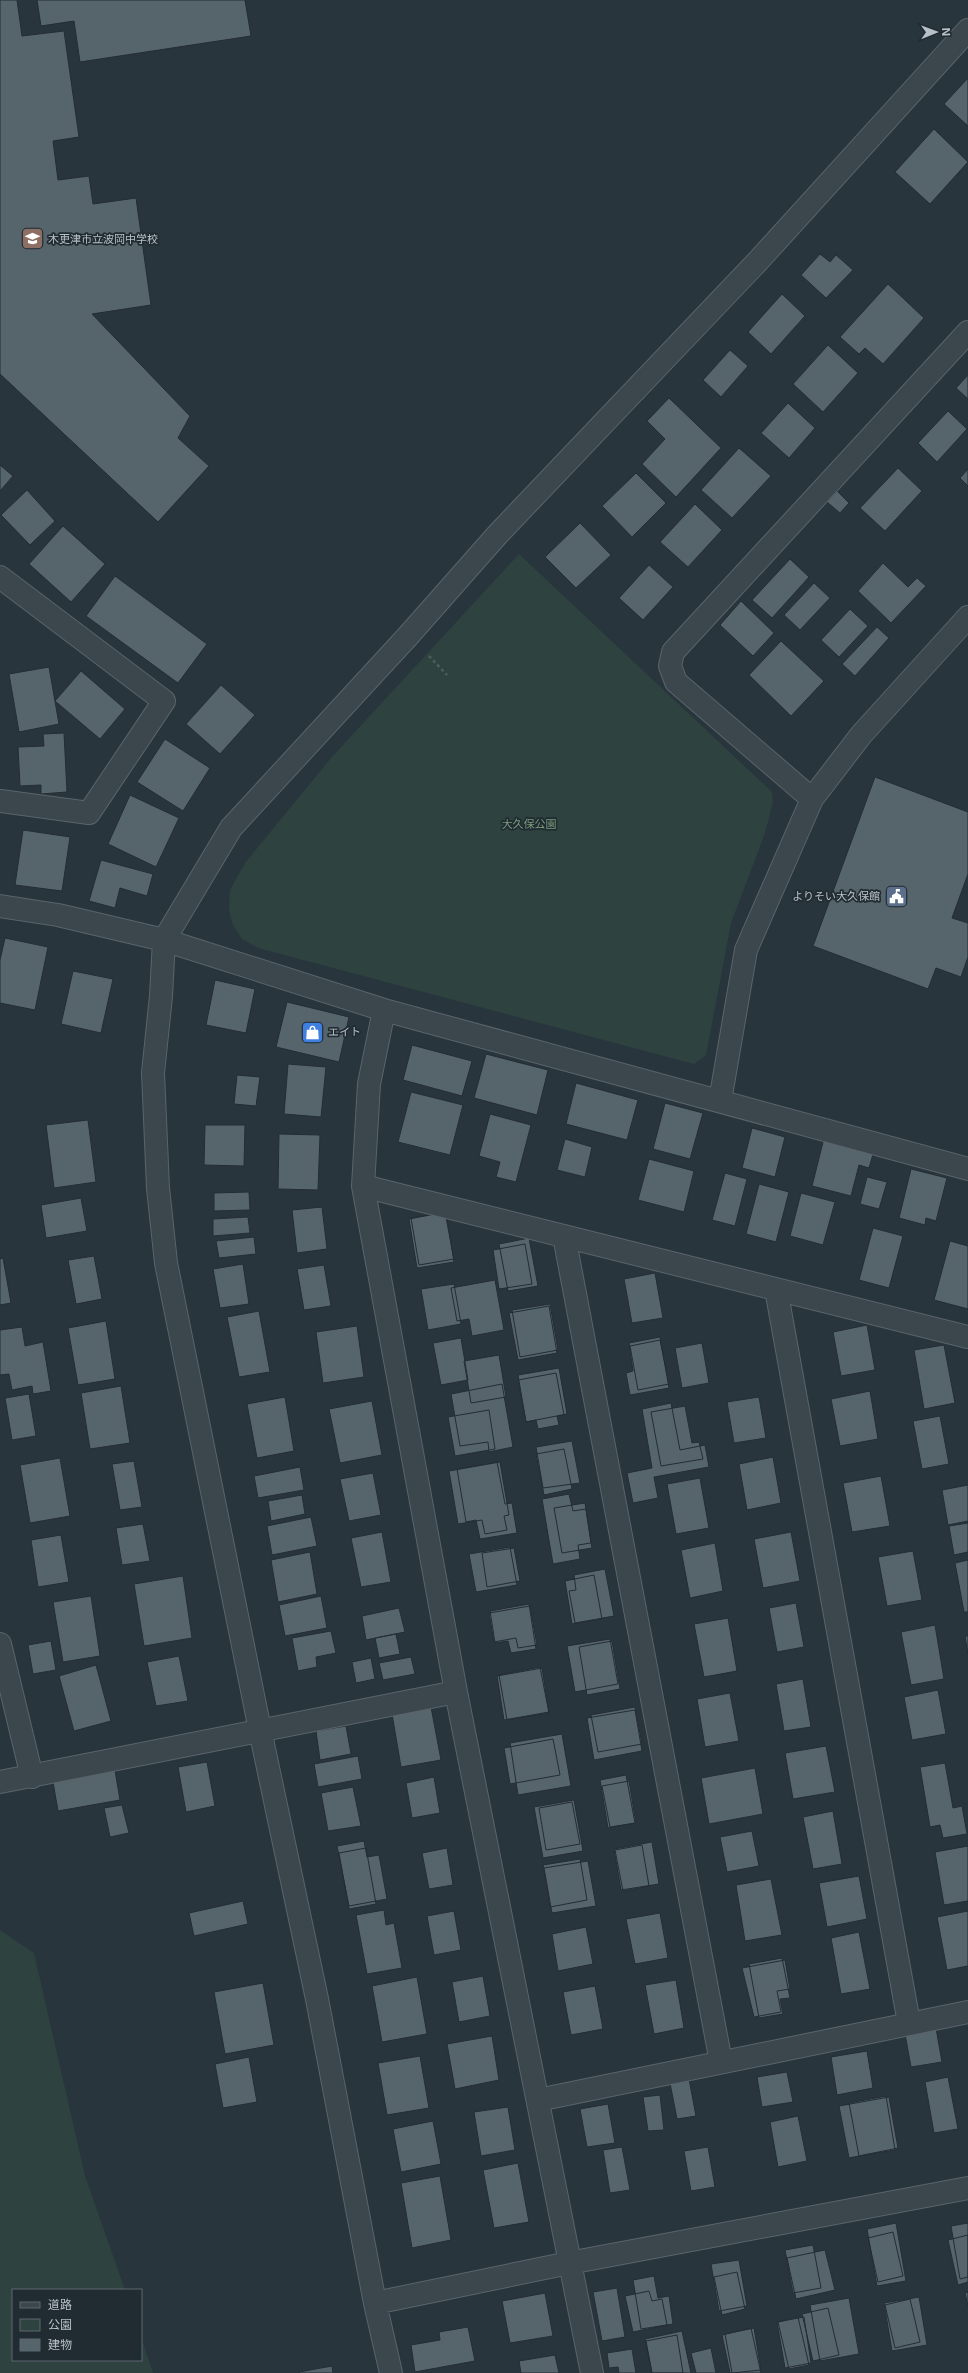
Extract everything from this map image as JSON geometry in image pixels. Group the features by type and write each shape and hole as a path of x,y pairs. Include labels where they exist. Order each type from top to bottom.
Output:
{"street":[{"path":"391,2373 375,2303 317,1999 260,1730 166,1263 158,1188 153,1073 161,996 164,940 232,828 408,636 498,534 758,261 968,30"},
{"path":"812,799 676,682 670,666 673,652 968,332"},
{"path":"0,577 164,701 89,813 0,801"},
{"path":"720,1101 746,950 812,799 861,735 968,617"},
{"path":"0,906 58,915 164,940 384,1010 968,1169"},
{"path":"384,1010 369,1084 363,1186 456,1692 592,2373"},
{"path":"363,1186 968,1337"},
{"path":"564,1236 721,2062"},
{"path":"776,1288 910,2023"},
{"path":"0,1644 32,1777"},
{"path":"0,1782 32,1777 260,1730 456,1692"},
{"path":"538,2100 968,2012"},
{"path":"375,2303 569,2263 968,2188"}],"green space":[{"name":"大久保公園","path":"519,554 772,792 773,802 765,833 731,923 706,1055 694,1064 258,948 242,939 233,925 229,911 230,890 245,863 331,758"},
{"path":"0,1930 34,1953 85,2176 125,2289 12,2289 12,2361 142,2361 142,2340 153,2373 0,2373"}],"building":[{"path":"0,0 17,0 22,36 64,31 79,137 53,141 58,180 89,176 93,204 136,198 151,305 92,314 190,416 178,438 209,466 158,522 0,374"},
{"path":"37,0 245,0 251,36 80,62 74,21 41,26"},
{"path":"968,78 968,126 944,104"},
{"path":"934,129 968,162 930,204 895,172"},
{"path":"820,254 830,262 836,255 853,270 826,298 801,275"},
{"path":"888,284 924,318 883,364 865,348 859,354 840,337"},
{"path":"782,294 805,316 771,354 748,332"},
{"path":"828,345 858,373 823,412 793,384"},
{"path":"730,350 748,366 721,397 703,380"},
{"path":"968,375 968,399 956,388"},
{"path":"669,398 721,448 676,497 642,464 665,439 647,421"},
{"path":"788,403 815,428 789,458 761,433"},
{"path":"948,411 967,429 937,462 918,443"},
{"path":"739,448 771,476 732,518 701,490"},
{"path":"0,465 13,476 0,491"},
{"path":"898,468 922,491 885,531 860,508"},
{"path":"968,469 968,486 960,478"},
{"path":"636,473 666,503 632,537 602,506"},
{"path":"27,490 55,521 30,545 1,515"},
{"path":"837,491 849,503 840,513 827,502"},
{"path":"695,504 722,530 688,567 660,542"},
{"path":"580,523 611,555 576,588 545,557"},
{"path":"63,526 105,564 71,602 29,564"},
{"path":"790,559 809,577 772,618 752,600"},
{"path":"883,563 908,587 917,578 926,586 891,623 858,591"},
{"path":"649,565 673,587 643,620 619,598"},
{"path":"115,576 207,644 178,683 86,616"},
{"path":"814,583 830,598 800,630 784,615"},
{"path":"741,601 774,633 753,656 720,625"},
{"path":"850,609 868,626 839,657 821,640"},
{"path":"877,627 889,638 855,676 842,664"},
{"path":"781,641 824,681 791,716 749,675"},
{"path":"49,667 59,724 19,732 9,674"},
{"path":"81,671 125,709 100,739 55,701"},
{"path":"221,685 255,715 220,754 186,724"},
{"path":"64,733 67,792 41,794 41,785 20,786 18,747 44,746 43,734"},
{"path":"165,739 210,768 183,811 137,782"},
{"name":"よりそい大久保館","path":"875,777 968,812 968,874 952,918 968,923 968,957 961,977 936,968 928,989 813,946"},
{"path":"130,795 179,818 156,867 108,844"},
{"path":"23,830 70,837 62,891 15,885"},
{"path":"101,860 153,874 147,896 120,888 115,908 89,901"},
{"path":"5,938 48,947 35,1010 0,1003 0,960"},
{"path":"73,971 113,979 101,1033 61,1024"},
{"path":"215,980 255,989 246,1033 206,1025"},
{"name":"エイト","path":"287,1002 349,1017 339,1062 276,1047"},
{"path":"412,1045 472,1061 462,1096 403,1080"},
{"path":"486,1054 548,1070 537,1115 474,1098"},
{"path":"288,1064 326,1067 321,1117 284,1114"},
{"path":"237,1075 260,1077 256,1106 234,1104"},
{"path":"576,1083 638,1100 627,1140 566,1124"},
{"path":"411,1092 463,1105 450,1155 398,1142"},
{"path":"665,1103 703,1113 690,1159 653,1149"},
{"path":"490,1114 531,1125 516,1182 496,1177 500,1162 479,1156"},
{"path":"88,1120 96,1182 54,1188 46,1125"},
{"path":"205,1125 245,1125 244,1166 204,1165"},
{"path":"752,1128 785,1137 775,1177 742,1168"},
{"path":"279,1134 320,1135 318,1190 278,1189"},
{"path":"824,1138 874,1151 869,1168 859,1165 851,1196 812,1186"},
{"path":"565,1139 592,1147 585,1177 557,1170"},
{"path":"649,1159 694,1171 684,1212 638,1200"},
{"path":"911,1169 947,1178 936,1221 926,1218 925,1225 899,1218"},
{"path":"725,1173 747,1179 735,1226 712,1220"},
{"path":"867,1177 887,1182 879,1209 860,1204"},
{"path":"759,1184 789,1192 776,1242 746,1234"},
{"path":"249,1192 250,1210 214,1211 214,1193"},
{"path":"801,1193 835,1202 823,1245 790,1236"},
{"path":"81,1198 87,1231 46,1238 41,1205"},
{"path":"322,1207 327,1249 297,1253 292,1210"},
{"path":"445,1212 454,1259 419,1265 411,1218"},
{"path":"446,1212 454,1262 417,1268 409,1219"},
{"path":"248,1217 250,1233 213,1236 213,1219"},
{"path":"873,1228 903,1236 889,1288 859,1280"},
{"path":"254,1237 256,1254 219,1258 216,1241"},
{"path":"529,1238 538,1286 508,1291 499,1244"},
{"path":"950,1241 968,1246 968,1309 934,1300"},
{"path":"525,1244 532,1284 499,1289 493,1250"},
{"path":"94,1256 102,1299 76,1304 68,1260"},
{"path":"3,1258 11,1303 0,1305 0,1259"},
{"path":"243,1264 249,1304 220,1308 213,1269"},
{"path":"324,1265 331,1306 304,1310 297,1269"},
{"path":"655,1273 663,1318 632,1323 624,1279"},
{"path":"495,1280 504,1330 472,1336 469,1319 457,1321 451,1288"},
{"path":"454,1284 461,1324 428,1330 421,1289"},
{"path":"550,1304 558,1350 520,1357 512,1310"},
{"path":"549,1306 557,1353 518,1360 509,1313"},
{"path":"259,1311 270,1372 239,1377 227,1317"},
{"path":"106,1321 115,1379 78,1385 68,1328"},
{"path":"867,1325 875,1370 841,1376 833,1332"},
{"path":"357,1326 364,1377 323,1383 316,1332"},
{"path":"22,1327 25,1346 43,1342 51,1391 33,1394 32,1386 12,1390 9,1374 0,1375 0,1330"},
{"path":"660,1337 669,1388 630,1395 626,1373 633,1371 629,1343"},
{"path":"461,1338 468,1380 441,1385 433,1343"},
{"path":"660,1340 669,1384 638,1390 630,1346"},
{"path":"702,1343 709,1383 682,1388 675,1348"},
{"path":"944,1345 955,1403 924,1409 914,1350"},
{"path":"499,1355 506,1397 471,1403 464,1361"},
{"path":"559,1368 567,1414 526,1422 518,1375"},
{"path":"556,1373 564,1415 557,1416 559,1425 538,1429 536,1420 526,1422 518,1380"},
{"path":"502,1384 513,1447 489,1452 488,1442 460,1446 451,1394"},
{"path":"121,1386 130,1443 90,1449 81,1393"},
{"path":"870,1391 878,1439 840,1446 831,1399"},
{"path":"29,1394 36,1436 12,1440 5,1398"},
{"path":"285,1397 294,1451 257,1458 247,1404"},
{"path":"759,1397 766,1438 734,1443 727,1402"},
{"path":"372,1401 382,1455 340,1463 329,1409"},
{"path":"671,1403 680,1450 705,1445 709,1467 654,1477 658,1498 633,1503 627,1473 652,1468 642,1409"},
{"path":"685,1406 692,1443 699,1442 703,1459 661,1466 651,1412"},
{"path":"489,1410 495,1449 455,1456 448,1417"},
{"path":"940,1416 949,1464 922,1469 913,1421"},
{"path":"572,1441 580,1483 543,1488 536,1447"},
{"path":"564,1449 572,1489 544,1495 536,1454"},
{"path":"773,1457 781,1503 747,1510 739,1464"},
{"path":"60,1458 70,1516 30,1523 20,1465"},
{"path":"134,1461 142,1507 120,1510 112,1464"},
{"path":"497,1462 505,1504 512,1503 517,1533 480,1539 476,1520 466,1522 457,1469"},
{"path":"500,1462 509,1515 504,1516 507,1530 485,1534 482,1520 458,1524 449,1471"},
{"path":"300,1467 304,1490 258,1498 254,1476"},
{"path":"373,1473 381,1515 349,1521 340,1479"},
{"path":"881,1476 890,1526 852,1532 843,1483"},
{"path":"700,1478 709,1528 676,1534 667,1484"},
{"path":"968,1485 968,1521 948,1525 942,1490"},
{"path":"569,1494 573,1511 586,1509 591,1543 578,1545 580,1559 553,1564 542,1499"},
{"path":"302,1495 305,1514 271,1521 268,1501"},
{"path":"585,1503 592,1548 562,1553 554,1508"},
{"path":"311,1517 317,1546 272,1555 267,1526"},
{"path":"968,1523 968,1552 954,1555 949,1526"},
{"path":"143,1524 150,1561 122,1565 116,1528"},
{"path":"382,1532 391,1582 361,1587 351,1538"},
{"path":"791,1532 800,1581 763,1588 754,1539"},
{"path":"61,1535 69,1582 38,1587 31,1540"},
{"path":"715,1543 723,1591 690,1598 681,1550"},
{"path":"510,1547 517,1585 476,1592 469,1554"},
{"path":"514,1548 520,1581 487,1587 482,1553"},
{"path":"913,1551 922,1600 887,1606 878,1557"},
{"path":"310,1552 317,1594 278,1602 271,1560"},
{"path":"968,1560 968,1612 964,1612 955,1563"},
{"path":"605,1569 614,1616 575,1623 569,1591 576,1590 574,1575"},
{"path":"594,1575 602,1619 572,1624 565,1581"},
{"path":"183,1576 192,1638 144,1646 134,1584"},
{"path":"91,1596 100,1656 63,1662 53,1602"},
{"path":"321,1596 327,1628 285,1636 279,1605"},
{"path":"796,1603 804,1647 777,1652 769,1608"},
{"path":"529,1604 536,1649 511,1653 508,1641 495,1643 490,1611"},
{"path":"530,1606 537,1645 518,1648 516,1638 494,1642 489,1613"},
{"path":"399,1608 405,1632 366,1640 362,1616"},
{"path":"728,1618 737,1671 704,1677 694,1624"},
{"path":"935,1625 944,1679 911,1685 901,1632"},
{"path":"331,1631 336,1653 316,1657 317,1667 298,1671 292,1638"},
{"path":"396,1634 400,1654 379,1658 375,1638"},
{"path":"965,1636 968,1636 968,1654"},
{"path":"610,1639 618,1684 575,1692 567,1646"},
{"path":"51,1641 56,1670 33,1674 28,1645"},
{"path":"612,1641 620,1689 587,1695 579,1647"},
{"path":"179,1656 188,1701 156,1706 147,1662"},
{"path":"411,1657 415,1674 383,1680 379,1663"},
{"path":"371,1658 375,1679 356,1683 352,1662"},
{"path":"96,1665 111,1721 74,1731 59,1676"},
{"path":"540,1667 549,1713 507,1720 499,1675"},
{"path":"542,1668 549,1712 504,1720 497,1676"},
{"path":"803,1679 811,1727 784,1731 776,1684"},
{"path":"938,1690 946,1734 912,1740 904,1697"},
{"path":"730,1693 739,1741 705,1747 697,1699"},
{"path":"431,1707 441,1760 401,1767 392,1714"},
{"path":"635,1707 642,1744 598,1752 591,1715"},
{"path":"635,1710 642,1751 594,1760 587,1718"},
{"path":"346,1726 351,1754 320,1760 316,1731"},
{"path":"562,1734 571,1786 518,1795 510,1743"},
{"path":"553,1739 560,1775 510,1784 504,1748"},
{"path":"826,1746 835,1792 793,1799 785,1753"},
{"path":"358,1756 362,1779 318,1787 314,1764"},
{"path":"207,1762 215,1806 186,1812 178,1767"},
{"path":"945,1763 953,1808 962,1806 967,1834 943,1838 940,1825 930,1827 920,1767"},
{"path":"755,1768 763,1814 709,1824 701,1778"},
{"path":"115,1770 120,1800 58,1811 53,1782"},
{"path":"626,1775 635,1823 608,1828 600,1780"},
{"path":"434,1777 440,1813 412,1818 406,1783"},
{"path":"629,1781 636,1823 610,1827 602,1786"},
{"path":"353,1787 361,1826 328,1831 321,1793"},
{"path":"574,1800 583,1851 543,1858 534,1807"},
{"path":"572,1802 580,1844 546,1850 539,1808"},
{"path":"122,1805 129,1833 110,1837 104,1808"},
{"path":"833,1811 842,1864 813,1869 803,1817"},
{"path":"752,1831 759,1866 727,1872 720,1837"},
{"path":"364,1841 367,1857 379,1855 387,1899 349,1906 337,1846"},
{"path":"652,1842 659,1884 621,1890 614,1849"},
{"path":"642,1845 649,1886 623,1891 615,1850"},
{"path":"968,1846 968,1901 944,1905 935,1852"},
{"path":"366,1848 376,1904 349,1909 339,1853"},
{"path":"447,1848 453,1885 429,1889 422,1853"},
{"path":"580,1859 587,1900 550,1907 543,1865"},
{"path":"588,1861 596,1906 552,1913 544,1868"},
{"path":"859,1876 867,1919 827,1927 819,1883"},
{"path":"771,1879 782,1935 745,1941 736,1885"},
{"path":"243,1901 248,1924 194,1936 189,1913"},
{"path":"384,1910 386,1925 394,1923 402,1968 367,1974 356,1915"},
{"path":"454,1911 461,1950 434,1955 427,1916"},
{"path":"968,1911 968,1966 947,1970 937,1917"},
{"path":"660,1913 668,1958 635,1964 626,1919"},
{"path":"586,1927 593,1964 558,1971 552,1934"},
{"path":"859,1932 870,1989 841,1994 831,1938"},
{"path":"782,1958 790,1998 780,1999 783,2014 759,2018 749,1964"},
{"path":"785,1960 790,1989 777,1991 781,2012 754,2017 742,1968"},
{"path":"483,1976 490,2016 459,2022 452,1982"},
{"path":"417,1977 427,2034 382,2042 372,1986"},
{"path":"676,1980 684,2028 654,2034 645,1985"},
{"path":"263,1983 274,2045 225,2054 214,1992"},
{"path":"595,1986 603,2029 571,2035 563,1992"},
{"path":"936,2028 942,2062 911,2067 905,2034"},
{"path":"492,2036 499,2080 455,2089 447,2044"},
{"path":"867,2051 873,2088 837,2095 831,2057"},
{"path":"420,2056 429,2108 387,2115 378,2063"},
{"path":"249,2057 257,2102 223,2108 215,2064"},
{"path":"787,2072 793,2102 762,2107 757,2077"},
{"path":"948,2077 958,2129 934,2133 925,2082"},
{"path":"689,2079 696,2116 677,2119 670,2083"},
{"path":"660,2095 664,2130 648,2131 643,2097"},
{"path":"886,2096 895,2150 859,2156 849,2103"},
{"path":"889,2097 898,2148 849,2158 839,2106"},
{"path":"608,2104 615,2143 587,2147 580,2109"},
{"path":"508,2107 515,2150 481,2156 474,2112"},
{"path":"798,2116 807,2161 778,2167 770,2122"},
{"path":"433,2121 441,2164 401,2172 393,2129"},
{"path":"622,2147 630,2190 610,2193 603,2150"},
{"path":"708,2147 715,2187 691,2191 684,2151"},
{"path":"518,2163 529,2222 494,2228 483,2170"},
{"path":"440,2176 451,2240 412,2248 401,2183"},
{"path":"896,2223 906,2281 877,2286 867,2229"},
{"path":"968,2223 968,2277 960,2279 951,2226"},
{"path":"893,2232 903,2276 878,2282 868,2238"},
{"path":"968,2235 968,2282 958,2285 948,2240"},
{"path":"813,2245 821,2288 793,2293 785,2250"},
{"path":"825,2250 835,2290 796,2299 787,2258"},
{"path":"739,2260 747,2306 719,2311 711,2264"},
{"path":"737,2272 745,2309 722,2315 714,2277"},
{"path":"654,2276 658,2298 669,2296 673,2324 641,2329 633,2280"},
{"path":"617,2288 625,2337 602,2341 593,2292"},
{"path":"649,2291 652,2301 662,2299 667,2325 633,2332 625,2296"},
{"path":"968,2292 968,2306 965,2293"},
{"path":"545,2293 553,2336 510,2343 502,2301"},
{"path":"919,2297 927,2345 892,2351 884,2303"},
{"path":"849,2298 859,2354 820,2361 810,2305"},
{"path":"910,2299 920,2342 895,2348 885,2305"},
{"path":"828,2308 839,2355 813,2361 802,2314"},
{"path":"798,2317 809,2365 789,2369 778,2322"},
{"path":"804,2317 811,2363 785,2368 777,2322"},
{"path":"468,2327 475,2361 415,2372 411,2345 440,2340 439,2332"},
{"path":"751,2328 761,2373 730,2373 722,2335"},
{"path":"754,2328 761,2370 732,2373 725,2334"},
{"path":"682,2331 691,2373 652,2373 645,2339"},
{"path":"677,2335 683,2373 652,2373 646,2341"},
{"path":"711,2348 716,2373 696,2373 691,2353"},
{"path":"632,2349 636,2373 619,2373 618,2367 609,2368 607,2353"},
{"path":"555,2355 559,2373 521,2373 519,2361"},
{"path":"332,2366 333,2373 299,2372"}],"place":[{"name":"木更津市立波岡中学校","path":"32,239"},
{"name":"よりそい大久保館","path":"896,896"},
{"name":"エイト","path":"313,1032"}]}
